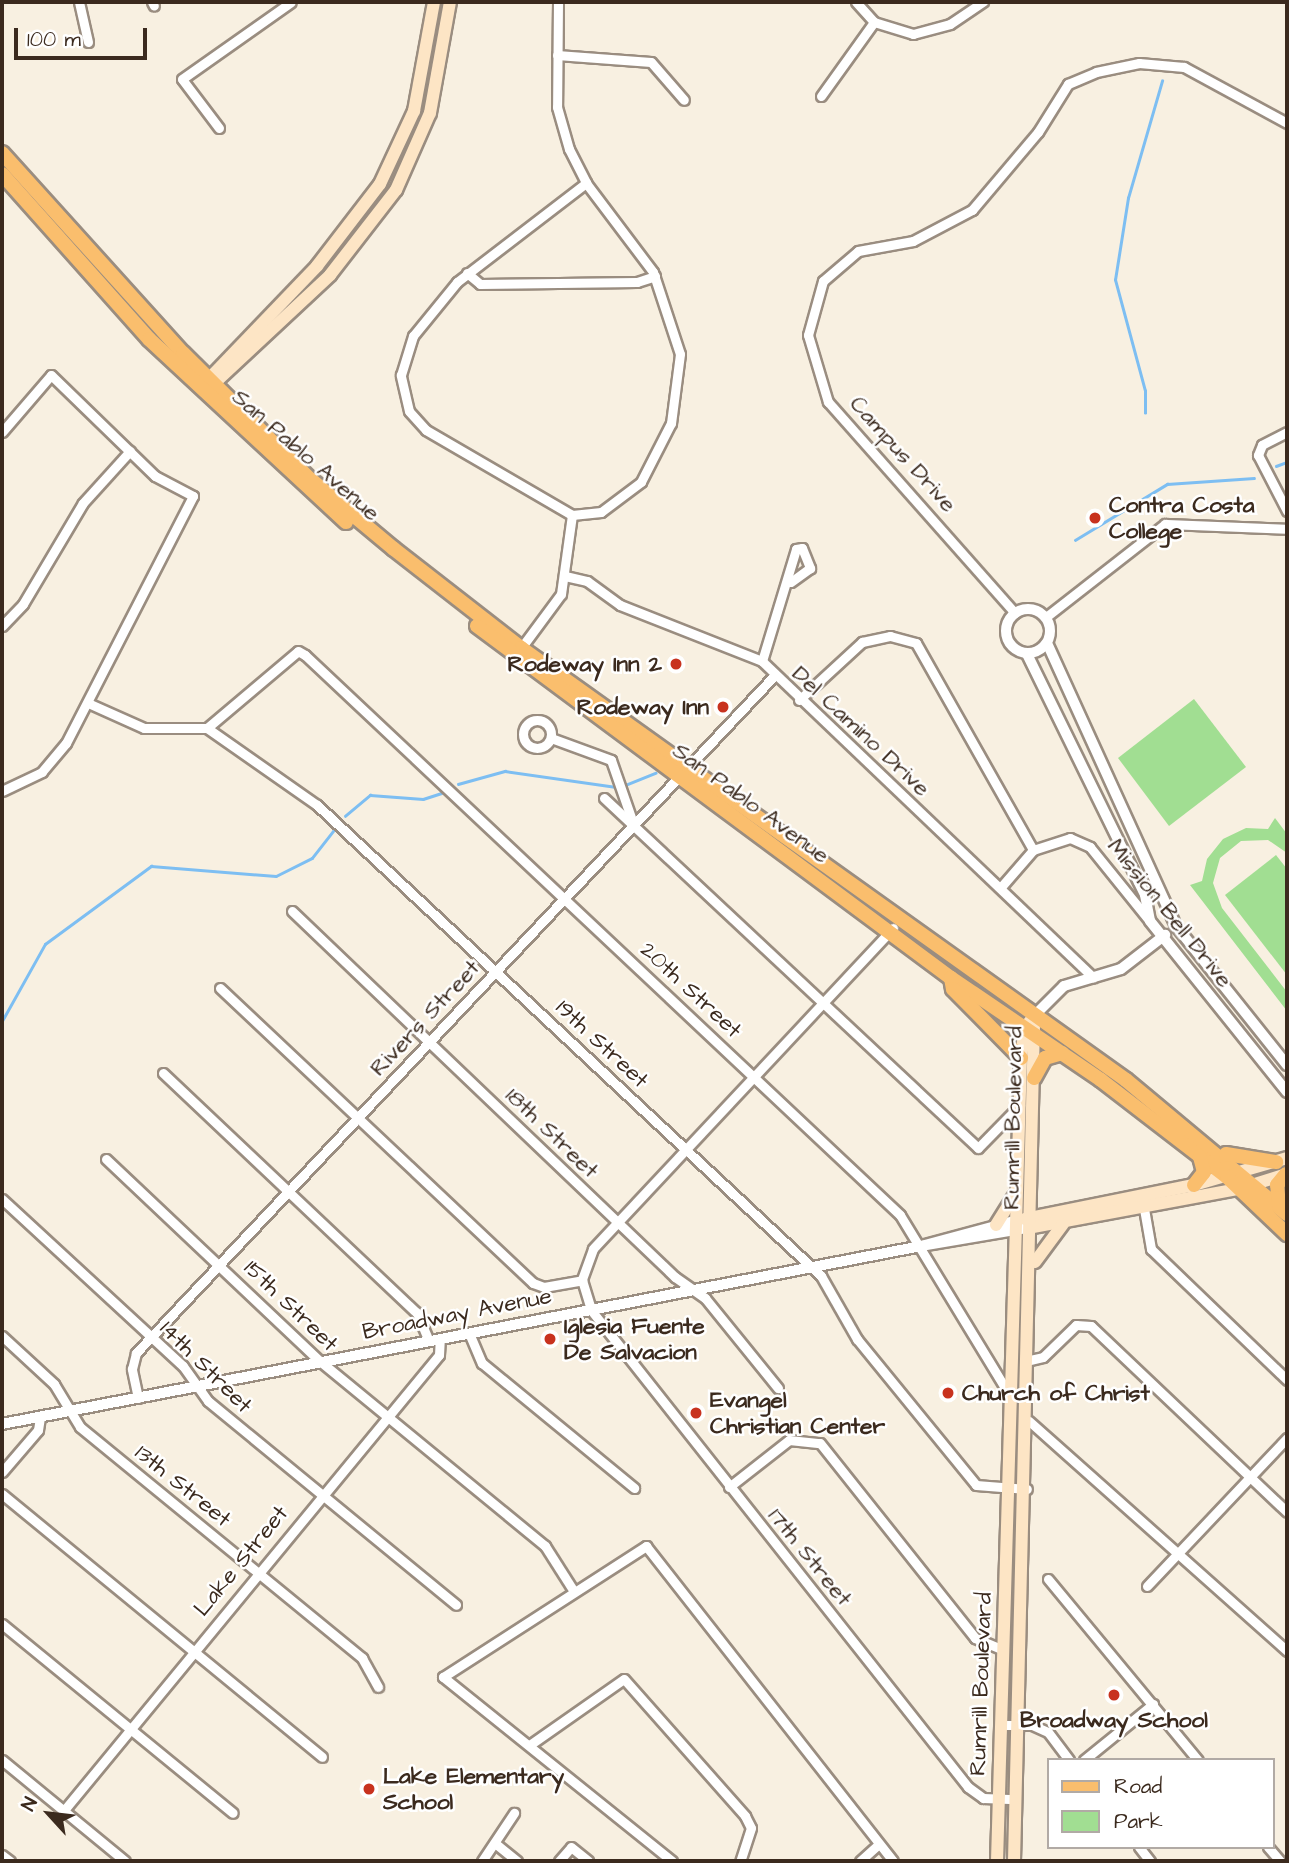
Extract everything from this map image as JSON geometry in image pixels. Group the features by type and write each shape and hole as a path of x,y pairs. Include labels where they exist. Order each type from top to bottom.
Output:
{"main road":[{"path":"211,380 317,266 380,184 414,111 434,2"},
{"path":"211,380 330,275 396,190 433,102 450,2"},
{"name":"San Pablo Avenue","path":"2,153 211,380 338,502 521,648 690,765 1035,1015 1205,1152 1227,1177 1287,1234"},
{"name":"San Pablo Avenue","path":"2,174 201,392 331,510 678,778 951,978 1205,1152 1242,1173 1283,1210"},
{"name":"San Pablo Avenue","path":"201,392 211,380"},
{"path":"951,978 953,989 1021,1058"},
{"name":"Rumrill Boulevard","path":"997,1861 1021,1058 1035,1015"},
{"name":"Rumrill Boulevard","path":"1014,1861 1033,1223 1034,1078 1029,1030"},
{"path":"1034,1078 1045,1058 1062,1053"},
{"path":"1194,1185 1204,1172 1205,1152 1243,1161 1282,1160"},
{"name":"Broadway Avenue","path":"1033,1223 1066,1222 1143,1203 1194,1185 1282,1160"},
{"path":"1283,1210 1277,1185 1287,1174"},
{"name":"Broadway Avenue","path":"1017,1225 1240,1189 1287,1174"},
{"path":"996,1225 1018,1186"},
{"path":"1032,1271 1047,1238 1066,1222"},
{"path":"1011,1379 1019,1414 1029,1421"}],"street":[{"path":"79,2 88,42"},
{"path":"219,128 181,79 291,2"},
{"path":"558,2 557,107 586,183 655,276 680,354 671,423 625,500 572,515 434,436 409,411 401,375 408,344 467,273 586,183"},
{"path":"856,2 874,22 902,32 932,32 983,2"},
{"path":"821,96 874,22"},
{"path":"557,55 651,62 684,100"},
{"name":"Campus Drive","path":"1016,613 834,411 811,358 811,317 823,281 858,251 913,241 972,210 1038,132 1068,84 1096,72 1163,65 1195,71 1287,123"},
{"path":"467,273 480,284 637,282 655,276"},
{"path":"2,432 51,375 155,476 193,496 88,703 56,758 26,782 2,791"},
{"path":"1287,432 1262,445 1258,455 1287,511"},
{"path":"2,626 23,604 83,503 130,451"},
{"path":"521,648 561,594 572,515"},
{"path":"1046,617 1165,524 1287,529"},
{"name":"Del Camino Drive","path":"565,576 587,581 620,605 762,661 799,700 1001,887 1093,977"},
{"path":"762,661 791,582"},
{"path":"1046,617 1034,609 1016,613 1007,637 1027,654 1144,895 1150,921"},
{"path":"1035,1015 1064,986 1132,964 1176,926 1047,643 1046,617"},
{"path":"799,700 862,642 890,636 916,643 1033,850 1001,887"},
{"path":"1027,654 1047,643"},
{"name":"20th Street","path":"206,728 298,651 756,1076 900,1215 1010,1396"},
{"name":"Rivers Street","path":"138,1398 132,1369 150,1338 774,676"},
{"path":"88,703 144,728 206,728"},
{"name":"19th Street","path":"206,728 317,804 810,1267 857,1339 970,1479 1009,1489 1027,1489"},
{"path":"551,738 599,753 618,770 634,825"},
{"path":"604,798 978,1148 1020,1105"},
{"name":"Mission Bell Drive","path":"1033,850 1056,838 1084,843 1287,1092"},
{"name":"18th Street","path":"292,911 617,1223 690,1290 705,1298 778,1388"},
{"path":"591,1310 582,1280 588,1257 900,919"},
{"name":"Mission Bell Drive","path":"1176,926 1287,1065"},
{"path":"220,988 360,1115 533,1283 544,1287 582,1280"},
{"path":"163,1073 290,1189 417,1313 435,1340"},
{"name":"15th Street","path":"106,1159 220,1263 321,1362 545,1546 573,1590"},
{"name":"14th Street","path":"2,1199 150,1338 197,1386 456,1605"},
{"path":"1143,1203 1151,1249 1287,1380"},
{"name":"Broadway Avenue","path":"920,1246 996,1225 1017,1225"},
{"name":"Broadway Avenue","path":"2,1424 1017,1225"},
{"name":"17th Street","path":"591,1310 968,1787 999,1800 1016,1799"},
{"path":"1030,1360 1043,1357 1083,1322 1287,1512"},
{"path":"470,1334 482,1363 634,1489"},
{"name":"13th Street","path":"2,1336 54,1384 66,1411 362,1658 378,1687"},
{"name":"Lake Street","path":"65,1809 384,1416 431,1365 442,1351 435,1340"},
{"path":"2,1472 30,1440 40,1417"},
{"path":"1029,1421 1180,1552 1287,1651"},
{"path":"1146,1586 1287,1438"},
{"path":"729,1487 789,1440 820,1443 975,1638 1003,1650"},
{"path":"2,1494 322,1757"},
{"path":"672,1861 531,1744 443,1677 573,1590 646,1546 893,1861"},
{"path":"1048,1579 1196,1758"},
{"path":"2,1624 233,1813"},
{"path":"531,1744 624,1679 746,1816 751,1828 740,1861"},
{"path":"1086,1758 1153,1704"},
{"path":"1001,1725 1019,1725 1048,1732 1068,1758"},
{"path":"2,1760 65,1809 125,1861"},
{"path":"482,1861 496,1844 514,1813"},
{"path":"496,1844 517,1861"},
{"path":"860,1861 879,1844"},
{"path":"559,1861 571,1847 588,1861"},
{"path":"2,1855 10,1861"}],"green space":[{"path":"1194,699 1246,767 1169,826 1118,758"},
{"path":"1275,818 1287,834 1287,853 1268,840 1241,841 1220,858 1213,883 1222,908 1287,992 1287,1011 1190,885 1202,881 1207,859 1223,839 1246,828 1268,829"},
{"path":"1276,855 1287,869 1287,975 1225,895"}],"waterway":[{"path":"1145,413 1145,391 1115,280 1128,198 1162,81"},
{"path":"1276,466 1287,462"},
{"path":"1075,540 1167,484 1254,478"},
{"path":"458,784 505,771 616,787"},
{"path":"623,786 655,773"},
{"path":"345,816 370,795 423,799 441,793"},
{"path":"2,1021 45,944 151,866 276,876 312,858 334,830"}],"place":[{"name":"Contra Costa College","path":"1095,518"},
{"name":"Rodeway Inn 2","path":"676,664"},
{"name":"Rodeway Inn","path":"723,707"},
{"name":"Iglesia Fuente De Salvacion","path":"550,1339"},
{"name":"Church of Christ","path":"948,1393"},
{"name":"Evangel Christian Center","path":"696,1413"},
{"name":"Broadway School","path":"1114,1695"},
{"name":"Lake Elementary School","path":"369,1789"}]}
